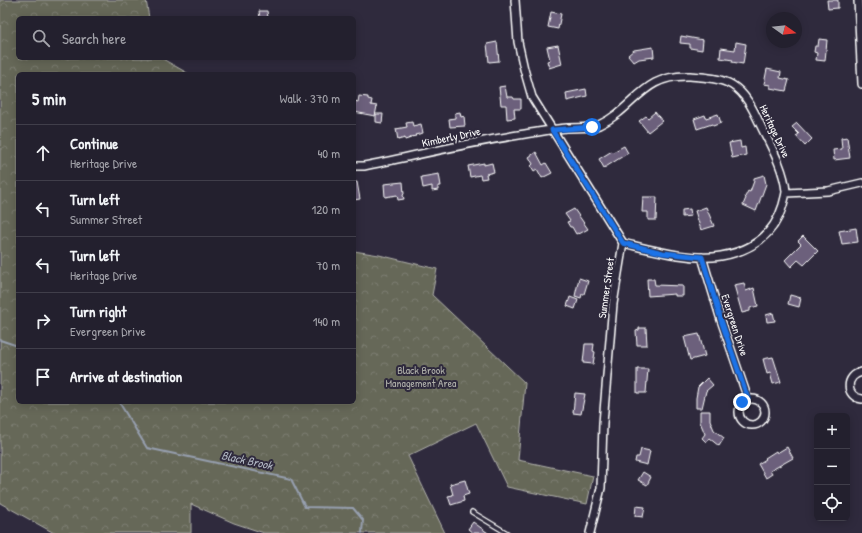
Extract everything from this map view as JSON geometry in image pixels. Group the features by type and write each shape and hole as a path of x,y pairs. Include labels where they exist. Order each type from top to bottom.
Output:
{"street":[{"path":"515,0 518,42 532,97 623,243"},
{"path":"858,0 862,84"},
{"name":"Heritage Drive","path":"552,130 592,127 600,124 618,112 652,84 676,76 691,76 724,81 738,89 752,108 777,159 786,192 781,212 772,229 761,240 747,249 721,256 702,257 663,253 623,243"},
{"name":"Kimberly Drive","path":"356,166 364,166 476,142 552,130"},
{"path":"786,192 828,191 862,184"},
{"name":"Summer Street","path":"590,533 601,488 603,423 614,304 623,243"},
{"name":"Evergreen Drive","path":"702,257 721,320 748,399"},
{"path":"862,372 851,378 848,386 851,394 862,399"}],"lane":[{"path":"472,512 507,533"}],"green space":[{"name":"Black Brook Management Area","path":"0,0 146,0 149,16 16,16 16,60 164,60 186,72 16,72 16,404 356,404 356,251 379,255 437,269 432,295 525,383 518,460 593,476 587,504 507,487 476,423 408,456 445,533 264,533 234,523 191,504 191,533 54,533 0,503"}],"building":[{"path":"827,0 838,0 838,8 828,9"},
{"path":"259,11 267,11 268,16 260,16"},
{"path":"551,12 561,14 558,29 548,27"},
{"path":"681,36 703,40 702,50 690,48 690,44 680,43"},
{"path":"819,39 827,40 825,61 816,60 817,53 814,52 815,46 818,46"},
{"path":"497,42 499,61 489,62 487,44"},
{"path":"736,42 746,44 743,64 732,62 733,60 720,58 721,48 735,50"},
{"path":"558,45 562,64 549,68 547,61 550,60 547,47"},
{"path":"653,47 654,57 639,59 634,62 628,55 634,50"},
{"path":"767,69 781,72 780,78 789,80 786,91 770,88 770,85 764,84"},
{"path":"505,86 507,97 521,99 521,109 514,109 515,118 507,119 506,105 501,105 499,87"},
{"path":"586,89 587,96 567,101 566,93"},
{"path":"359,96 368,97 368,99 372,100 371,105 377,106 375,116 356,112 356,101 358,102"},
{"path":"460,112 461,117 464,116 465,126 450,127 449,119 455,118 455,113"},
{"path":"655,112 662,121 648,132 639,121 646,116 648,118"},
{"path":"376,114 383,114 382,123 376,122"},
{"path":"718,114 721,123 713,126 712,124 697,129 694,119 705,115 706,118"},
{"path":"412,122 413,126 421,124 423,133 405,140 405,138 398,140 396,129 407,127 406,123"},
{"path":"797,123 812,139 805,146 796,136 799,134 792,127"},
{"path":"847,137 850,158 834,160 833,150 842,149 841,138"},
{"path":"740,141 741,148 745,147 746,155 732,158 729,143"},
{"path":"624,146 628,153 604,168 599,159"},
{"path":"536,152 543,165 546,163 552,173 542,178 537,169 534,171 531,166 533,164 529,157"},
{"path":"484,163 484,165 492,163 494,172 486,174 487,178 481,179 480,175 470,177 468,166"},
{"path":"439,174 441,186 438,186 438,190 432,191 432,186 423,188 421,177"},
{"path":"764,175 766,184 756,211 743,205 748,191 750,192 754,178"},
{"path":"356,182 357,182 360,199 356,200"},
{"path":"403,182 404,199 398,200 397,195 385,197 384,184"},
{"path":"643,197 657,197 656,220 648,220 648,212 642,212"},
{"path":"706,207 714,226 701,230 695,211"},
{"path":"574,209 588,229 579,234 576,234 572,227 570,227 567,222 570,221 565,214"},
{"path":"690,209 691,216 682,217 682,210"},
{"path":"856,228 858,242 842,244 839,231"},
{"path":"803,236 818,251 804,265 798,260 791,267 785,260 801,244 798,241"},
{"path":"579,278 588,281 584,294 582,294 581,298 575,296"},
{"path":"647,279 654,279 655,285 683,286 683,296 675,296 675,294 648,296"},
{"path":"744,283 746,291 754,288 758,306 750,308 750,311 742,313 734,285"},
{"path":"790,295 801,298 799,307 788,304"},
{"path":"570,297 578,300 575,309 567,306"},
{"path":"773,313 775,321 767,322 766,315"},
{"path":"639,328 646,328 647,345 637,345 636,331 639,330"},
{"path":"699,334 705,356 690,360 684,337"},
{"path":"585,344 594,344 593,351 595,352 593,364 583,363"},
{"path":"773,357 781,382 773,384 770,373 767,374 763,359"},
{"path":"637,369 648,369 646,393 637,393"},
{"path":"707,378 713,385 706,391 702,408 696,408 698,387"},
{"path":"575,393 585,394 581,414 573,413"},
{"path":"700,411 710,411 710,420 714,430 724,438 719,446 709,438 706,442 702,438 705,434 700,422"},
{"path":"787,447 793,458 770,471 772,474 766,478 758,464 776,451 777,453"},
{"path":"641,449 650,451 647,465 635,462 636,457 639,457"},
{"path":"643,472 651,477 647,485 638,480"},
{"path":"465,480 469,494 463,496 464,501 451,505 448,496 453,495 450,484"},
{"path":"636,506 645,507 643,517 635,516"},
{"path":"473,522 488,533 473,533 468,529"}],"waterway":[{"name":"Black Brook","path":"0,340 16,345"},
{"name":"Black Brook","path":"120,404 147,448 291,479 305,507 353,508 363,520 362,533"}],"route":[{"path":"592,127 552,130 610,220 623,243 663,253 702,257 721,320 748,399 742,402"}]}
